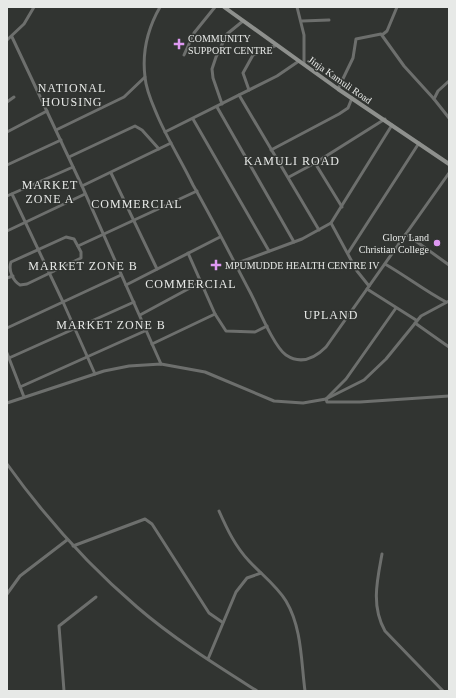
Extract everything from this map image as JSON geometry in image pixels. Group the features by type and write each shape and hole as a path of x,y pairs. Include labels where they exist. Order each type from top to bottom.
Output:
{"main road":[{"name":"Jinja Kamuli Road","path":"224,7 338,89 448,163"}],"street":[{"path":"7,40 12,37 24,24 34,7"},
{"path":"160,7 148,37 145,77 151,102 165,132 267,326 285,354 293,359 310,359 319,354 326,347 449,173"},
{"path":"184,55 194,33 215,7"},
{"path":"297,7 302,21 304,64"},
{"path":"338,89 354,58 356,39 382,35 387,31 397,7"},
{"path":"302,21 329,20"},
{"path":"222,104 213,78 212,69 227,34 243,21"},
{"path":"382,35 404,66 449,118"},
{"path":"12,37 82,186 161,364"},
{"path":"249,90 243,74 244,68 256,52 276,45"},
{"path":"165,132 277,76 299,61"},
{"path":"56,130 124,97 145,77"},
{"path":"434,99 438,91 449,80"},
{"path":"239,95 271,150 289,177 319,230"},
{"path":"7,102 14,97"},
{"path":"271,150 339,114 348,108 352,98"},
{"path":"217,107 294,242"},
{"path":"7,132 47,111"},
{"path":"193,119 269,250"},
{"path":"289,177 315,163 384,119"},
{"path":"235,264 269,250 294,242 331,223 392,125"},
{"path":"68,157 135,126 142,130 159,149"},
{"path":"7,165 60,140"},
{"path":"82,186 171,143"},
{"path":"348,252 419,143"},
{"path":"315,163 342,207"},
{"path":"7,196 73,168"},
{"path":"111,173 156,269"},
{"path":"78,246 197,191"},
{"path":"12,194 50,273 95,374"},
{"path":"7,231 85,194"},
{"path":"331,223 368,288 449,347"},
{"path":"406,234 449,265"},
{"path":"69,236 74,239 78,246 82,256 81,258 23,285 16,284 10,269 11,262 38,248 69,236"},
{"path":"126,285 220,237"},
{"path":"188,253 216,314 226,330 255,332 267,326"},
{"path":"385,264 419,284 424,290 447,302"},
{"path":"7,328 122,275"},
{"path":"7,278 13,276"},
{"path":"140,315 201,282"},
{"path":"9,358 134,302"},
{"path":"7,403 115,368 161,364 205,372 274,401 303,403 326,399 352,387 373,372 425,313 447,302"},
{"path":"326,399 346,379 396,308"},
{"path":"152,344 216,314"},
{"path":"20,387 146,330"},
{"path":"7,354 24,397"},
{"path":"326,399 330,402 360,402 449,396"},
{"path":"7,464 36,504 67,540 137,607 208,659 256,691"},
{"path":"219,510 235,543 283,596 290,608 298,634 305,691"},
{"path":"73,546 145,519 152,524 209,613 222,622"},
{"path":"7,594 20,576 67,540"},
{"path":"382,554 377,582 376,602 379,620 385,632 443,691"},
{"path":"208,659 222,622 236,592 244,580 250,576 261,573"},
{"path":"64,691 59,626 96,596"}],"place":[{"name":"COMMUNITY SUPPORT CENTRE","path":"179,44"},
{"name":"Glory Land Christian College","path":"437,243"},
{"name":"MPUMUDDE HEALTH CENTRE IV","path":"216,265"}],"district":[{"name":"NATIONAL HOUSING","path":"72,95"},
{"name":"KAMULI ROAD","path":"292,161"},
{"name":"MARKET ZONE A","path":"50,192"},
{"name":"COMMERCIAL","path":"137,204"},
{"name":"MARKET ZONE B","path":"83,266"},
{"name":"COMMERCIAL","path":"191,284"},
{"name":"UPLAND","path":"331,315"},
{"name":"MARKET ZONE B","path":"111,325"}]}
